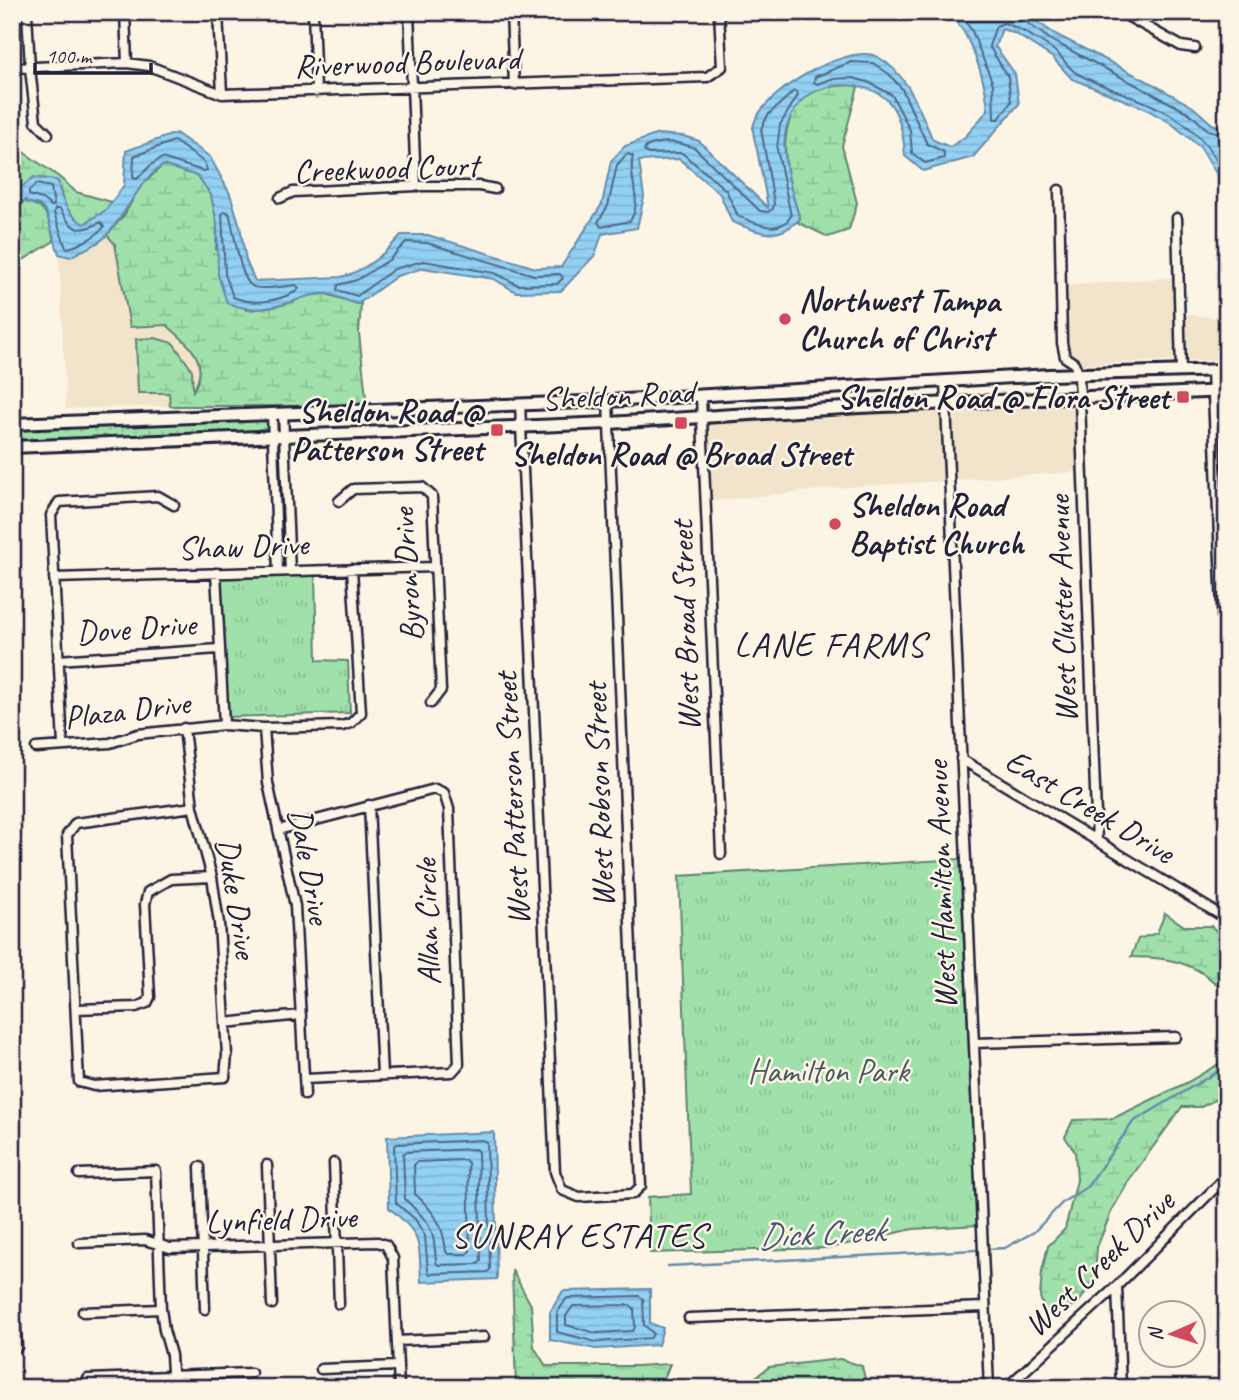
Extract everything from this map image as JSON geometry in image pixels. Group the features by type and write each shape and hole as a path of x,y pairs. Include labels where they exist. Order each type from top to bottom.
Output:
{"main road":[{"name":"Sheldon Road","path":"12,424 608,401 945,381 1227,370"},
{"path":"836,387 837,409"},
{"name":"Sheldon Road","path":"12,447 609,423 946,403 1227,391"}],"street":[{"path":"27,12 36,122 48,134"},
{"path":"125,12 127,63"},
{"path":"218,12 222,94"},
{"path":"313,12 316,92"},
{"path":"409,12 416,186"},
{"path":"511,12 514,85"},
{"name":"Riverwood Boulevard","path":"12,68 127,63 149,66 222,94 707,77 722,67 719,12"},
{"path":"1120,12 1181,46 1195,48"},
{"name":"Creekwood Court","path":"280,198 293,192 416,186 479,186 495,189"},
{"path":"1059,190 1062,343 1065,357 1074,363 1079,375"},
{"path":"1177,219 1181,372"},
{"path":"1212,371 1227,727"},
{"name":"West Cluster Avenue","path":"1079,375 1097,841"},
{"name":"West Hamilton Avenue","path":"945,381 989,1388"},
{"name":"West Broad Street","path":"701,396 721,854"},
{"name":"West Robson Street","path":"562,1190 579,1197 633,1194 641,1186 608,401"},
{"name":"West Patterson Street","path":"520,404 555,1172 562,1190"},
{"path":"277,413 289,571"},
{"path":"278,435 278,571"},
{"name":"Byron Drive","path":"340,501 354,489 422,487 432,496 441,690 431,703"},
{"path":"63,746 51,515 59,502 158,496 174,506"},
{"name":"Shaw Drive","path":"54,578 435,567"},
{"name":"Plaza Drive","path":"36,748 110,743 138,734 184,728 224,725 264,728 342,726 351,723 361,713 352,569"},
{"path":"216,573 224,725"},
{"name":"Dove Drive","path":"58,660 219,649"},
{"name":"Duke Drive","path":"76,1009 79,1082 94,1086 225,1077 225,1023 219,923 212,877 193,807 184,728"},
{"name":"Dale Drive","path":"264,728 268,783 289,868 295,906 305,1095"},
{"name":"East Creek Drive","path":"961,759 1227,919"},
{"name":"Allan Circle","path":"278,830 435,789 444,793 449,809 458,1064 452,1072 305,1079"},
{"path":"369,805 382,1075"},
{"path":"193,807 76,823 66,835 76,1009 136,1007 147,1003 150,997 145,904 148,891 171,879 212,877"},
{"path":"225,1023 301,1015"},
{"path":"974,1043 1177,1037"},
{"path":"334,1163 339,1304"},
{"path":"267,1165 272,1304"},
{"path":"200,1167 205,1309"},
{"path":"79,1174 156,1171 161,1309 171,1355 173,1388"},
{"name":"West Creek Drive","path":"1006,1388 1117,1286 1227,1177"},
{"name":"Lynfield Drive","path":"79,1243 145,1240 170,1248 378,1242 386,1245 393,1258 399,1388"},
{"path":"12,1265 17,1348"},
{"path":"1117,1286 1121,1388"},
{"name":"West Creek Drive","path":"689,1318 985,1307"},
{"path":"83,1311 161,1309"},
{"path":"397,1341 484,1337"},
{"path":"321,1369 398,1366"},
{"path":"88,1379 251,1373"}],"shaded area":[{"path":"107,235 115,244 130,326 167,325 188,344 200,362 201,378 193,393 169,393 170,406 66,409 59,254 71,257 86,246 97,245"},
{"path":"1174,277 1176,361 1080,364 1069,355 1066,342 1065,286"},
{"path":"1184,314 1227,319 1227,360 1185,361"},
{"path":"1076,401 1079,472 954,480 950,407"},
{"path":"941,407 945,481 860,486 711,501 708,422 821,418 867,411"}],"green space":[{"path":"852,85 858,87 842,146 857,203 849,230 828,237 797,222 800,219 787,170 786,137 789,121 797,107 809,95 824,88"},
{"path":"12,144 76,192 112,202 106,210 84,224 73,216 66,206 58,181 12,196"},
{"path":"163,165 198,176 211,195 217,223 216,249 246,310 269,308 305,296 326,294 361,303 359,333 367,406 170,406 169,393 138,393 136,339 155,338 173,343 192,370 193,391 200,371 190,347 167,325 130,327 115,244 107,235 125,214 139,188"},
{"path":"18,200 36,205 45,212 54,241 12,267 12,210"},
{"path":"251,418 269,421 272,427 246,432 12,445 12,431"},
{"path":"315,574 317,660 348,661 350,713 228,717 220,577"},
{"name":"Hamilton Park","path":"960,859 977,1225 913,1229 829,1248 650,1253 648,1197 691,1194 679,876"},
{"path":"1165,913 1184,926 1211,926 1223,937 1227,945 1227,997 1207,976 1184,964 1159,958 1131,957 1138,939 1157,933"},
{"path":"1227,1059 1227,1094 1201,1107 1182,1107 1132,1176 1112,1210 1097,1247 1095,1277 1078,1304 1047,1317 1040,1297 1042,1271 1048,1246 1065,1229 1077,1180 1075,1152 1065,1137 1073,1120 1112,1119 1188,1082"},
{"path":"512,1270 531,1305 534,1347 546,1366 670,1364 660,1388 516,1388"},
{"path":"840,1359 862,1366 867,1388 751,1388 756,1377 769,1367"}],"water":[{"path":"952,12 1023,12 1055,34 1149,82 1193,107 1212,124 1227,129 1227,266 1219,178 1200,147 1171,123 1144,108 1072,79 1053,58 1016,34 1002,29 995,46 1015,74 1019,104 973,157 923,171 905,156 898,119 887,100 870,90 850,85 819,90 806,96 799,104 786,129 786,162 800,219 783,231 775,233 751,229 732,222 720,194 679,159 639,161 644,197 637,228 602,234 595,255 561,291 516,292 494,279 423,268 397,276 358,304 321,294 265,308 235,306 227,303 218,275 217,223 211,195 198,176 163,165 146,181 104,238 70,257 59,254 46,212 39,205 18,200 12,210 13,194 34,177 55,180 58,181 69,211 84,224 106,210 124,185 126,151 176,133 210,157 230,194 240,226 246,261 255,281 341,277 374,261 401,235 428,235 536,268 561,267 602,204 611,161 625,146 658,134 683,136 699,141 768,208 753,132 758,116 786,87 826,64 846,57 864,54 878,57 889,64 912,94 933,140 950,147 966,136 988,110 978,63"},
{"path":"494,1132 497,1279 421,1282 417,1239 408,1225 389,1208 387,1137"},
{"path":"650,1289 650,1323 663,1328 658,1345 596,1349 550,1340 550,1312 563,1291"}],"waterway":[{"path":"12,216 26,200"},
{"name":"Dick Creek","path":"989,1249 1005,1248 1034,1232 1063,1202 1087,1187 1133,1122 1227,1066"},
{"name":"Dick Creek","path":"668,1266 976,1250"}],"place":[{"name":"Northwest Tampa Church of Christ","path":"785,319"},
{"name":"Sheldon Road @ Flora Street","path":"1183,397"},
{"name":"Sheldon Road @ Broad Street","path":"681,423"},
{"name":"Sheldon Road @ Patterson Street","path":"497,430"},
{"name":"Sheldon Road Baptist Church","path":"835,524"}],"district":[{"name":"LANE FARMS","path":"830,644"},
{"name":"SUNRAY ESTATES","path":"579,1235"}]}
